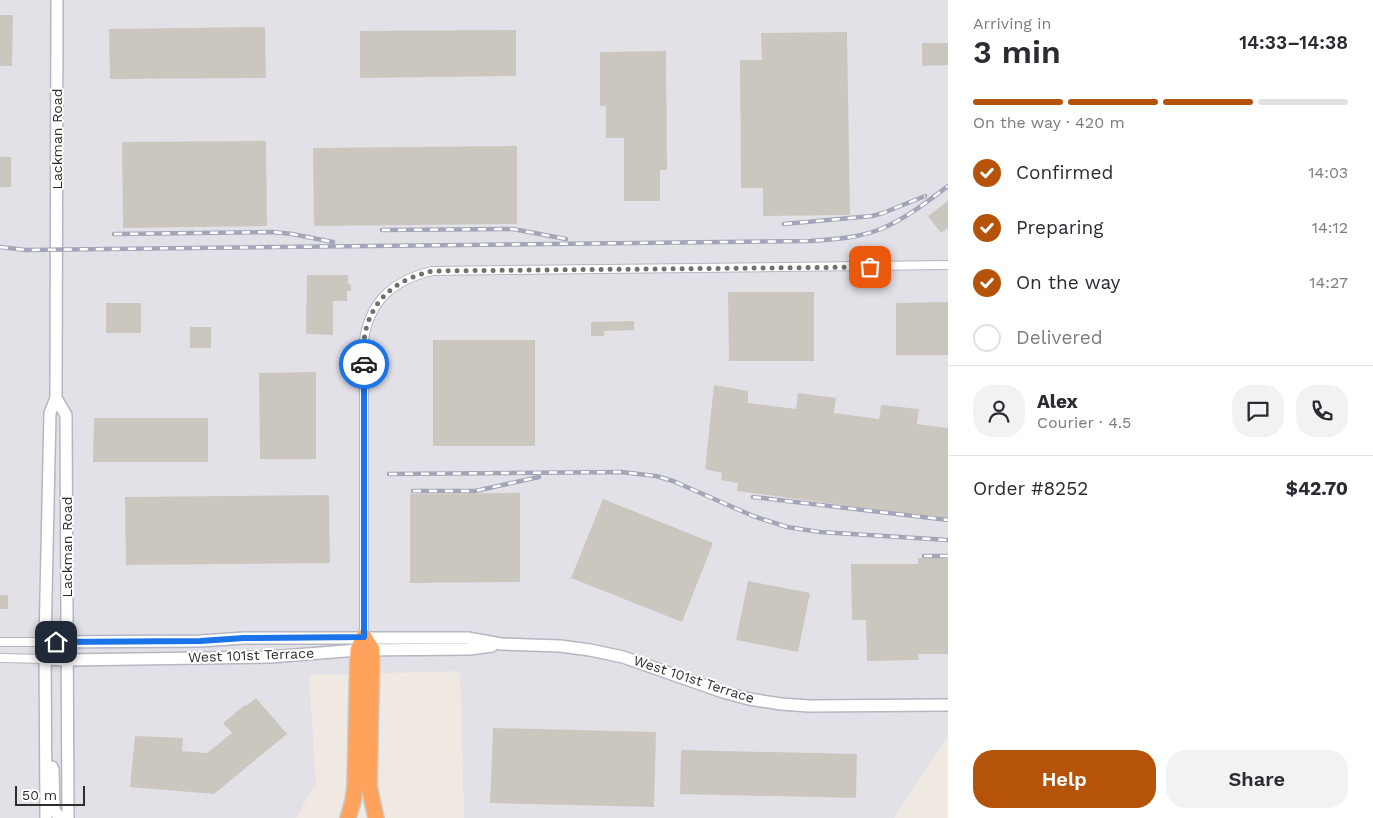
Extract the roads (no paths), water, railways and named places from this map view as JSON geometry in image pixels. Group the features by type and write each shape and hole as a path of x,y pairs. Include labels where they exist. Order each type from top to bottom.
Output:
{"highway":[{"path":"348,818 353,800 365,646"},
{"path":"365,646 369,786 376,818"}],"main road":[{"name":"Lackman Road","path":"46,818 44,642 50,413 56,398 57,0"},
{"name":"Lackman Road","path":"56,398 66,415 67,818"},
{"name":"West 101st Terrace","path":"44,642 200,641 251,638 365,646 470,649 501,644 560,646 623,657 723,692 749,699 781,704 810,706 948,705"},
{"name":"West 101st Terrace","path":"44,659 270,657 365,646"},
{"path":"45,754 53,770 54,810 59,817 67,818"}],"street":[{"path":"365,646 364,340 371,314 387,292 399,283 414,275 432,271 948,265"},
{"name":"West 101st Terrace","path":"0,642 44,642"},
{"name":"West 101st Terrace","path":"0,658 44,659"}],"railway":[{"path":"0,247 25,250 810,241 856,236 883,228 909,214 948,186"},
{"path":"784,224 872,216 925,196"},
{"path":"382,230 513,229 566,239"},
{"path":"114,234 273,232 333,242"},
{"path":"389,474 621,472 656,476 673,481 753,516 787,527 820,532 948,540"},
{"path":"413,491 475,491 539,477"},
{"path":"753,497 948,520"},
{"path":"924,556 948,556"}]}
